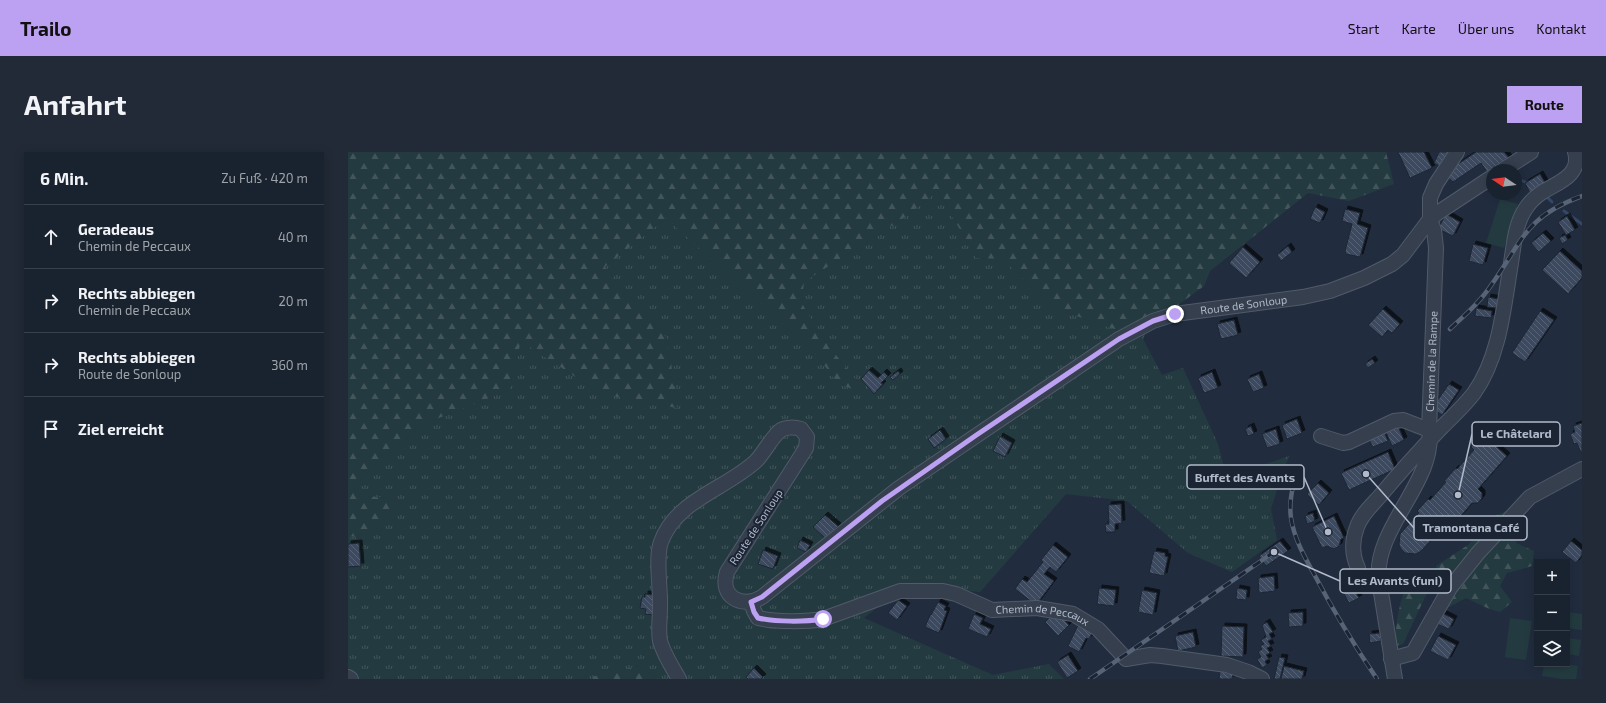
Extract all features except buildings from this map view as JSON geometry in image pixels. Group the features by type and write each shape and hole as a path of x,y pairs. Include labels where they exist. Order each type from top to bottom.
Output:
{"street":[{"name":"Chemin de la Rampe","path":"1429,435 1436,248 1434,230 1430,220 1429,202 1431,193 1457,152"},
{"path":"1512,164 1531,152"},
{"name":"Chemin de la Rampe","path":"1429,435 1473,394 1486,372 1494,349 1520,218 1529,204 1536,197 1568,178 1574,172 1577,163 1575,152"},
{"name":"Route de Sonloup","path":"679,679 665,655 659,636 660,608 658,552 665,532 676,518 688,507 756,460 780,431 787,428 798,428 804,431 807,437 807,444 805,452 757,524 726,576 726,585 731,596 741,602 751,602 762,597 899,488 1119,339 1153,321 1175,314 1303,297 1344,285 1392,264 1406,251 1436,214 1486,181"},
{"path":"1321,436 1342,443 1348,442 1394,421 1400,420 1429,435"},
{"path":"1358,568 1353,554 1353,544 1354,535 1361,519 1429,435"},
{"path":"1395,679 1379,580 1378,565 1384,544 1422,470 1429,435"},
{"path":"1391,659 1413,653 1450,588 1478,553 1530,497 1582,469"},
{"name":"Chemin de Peccaux","path":"751,602 754,612 758,618 766,620 815,620 823,619 900,591 943,591 962,597 992,610 1037,608 1073,614 1098,629 1126,659 1150,655 1227,665 1248,672 1262,679"},
{"path":"348,676 351,679"}],"green space":[{"path":"348,152 1386,152 1394,184 1349,201 1308,193 1210,271 1204,286 1147,328 1143,339 1056,309 1002,259 976,258 938,191 902,219 804,282 802,303 817,331 860,385 859,389 852,389 838,383 814,352 666,218 605,267 668,340 677,408 601,394 521,341 509,390 429,422 383,455 354,488 361,496 387,498 400,503 400,511 385,516 368,541 352,536 348,540"},
{"path":"938,191 976,258 1002,259 1056,309 1143,339 1162,375 1183,368 1218,444 1227,478 1289,456 1271,509 1277,540 1232,572 1188,553 1127,501 1066,494 980,592 907,584 864,618 993,675 1049,664 1064,679 659,679 639,666 591,678 593,679 348,679 348,540 352,536 368,541 385,516 387,498 360,496 354,488 383,455 429,422 509,390 521,341 601,394 668,340 605,267 666,218 814,352 838,383 860,385 817,331 802,303 804,282 902,219"},
{"path":"1500,200 1518,204 1504,248 1486,243"},
{"path":"1506,511 1518,528 1516,543 1534,551 1532,566 1507,573 1500,586 1512,602 1500,612 1487,608 1466,598 1449,607 1439,590 1427,593 1403,644 1396,646 1398,614 1402,596 1409,582 1423,573 1439,578 1436,566 1468,545 1497,515"},
{"path":"1570,612 1582,614 1582,630 1570,628"},
{"path":"1510,618 1532,621 1526,660 1505,657"},
{"path":"1570,638 1581,640 1579,656 1570,654"},
{"path":"1570,665 1578,666 1576,679 1562,679 1542,676 1544,667 1570,667"},
{"path":"639,666 659,679 593,679 591,677"}],"waterway":[{"path":"1546,196 1552,202"},
{"path":"1564,211 1582,224"}],"railway":[{"path":"1450,329 1483,296 1519,242 1537,221 1563,204 1582,196"},
{"path":"1294,482 1290,513 1294,533 1310,567 1336,614 1377,679"},
{"path":"1090,679 1274,552"}],"place":[{"name":"Tramontana Café","path":"1366,474"},
{"name":"Le Châtelard","path":"1458,495"},
{"name":"Buffet des Avants","path":"1328,532"},
{"name":"Les Avants (funi)","path":"1274,552"}],"route":[{"path":"823,619 766,620 758,618 754,612 751,602 762,597 899,488 975,436 1119,339 1153,321 1175,314"}]}
